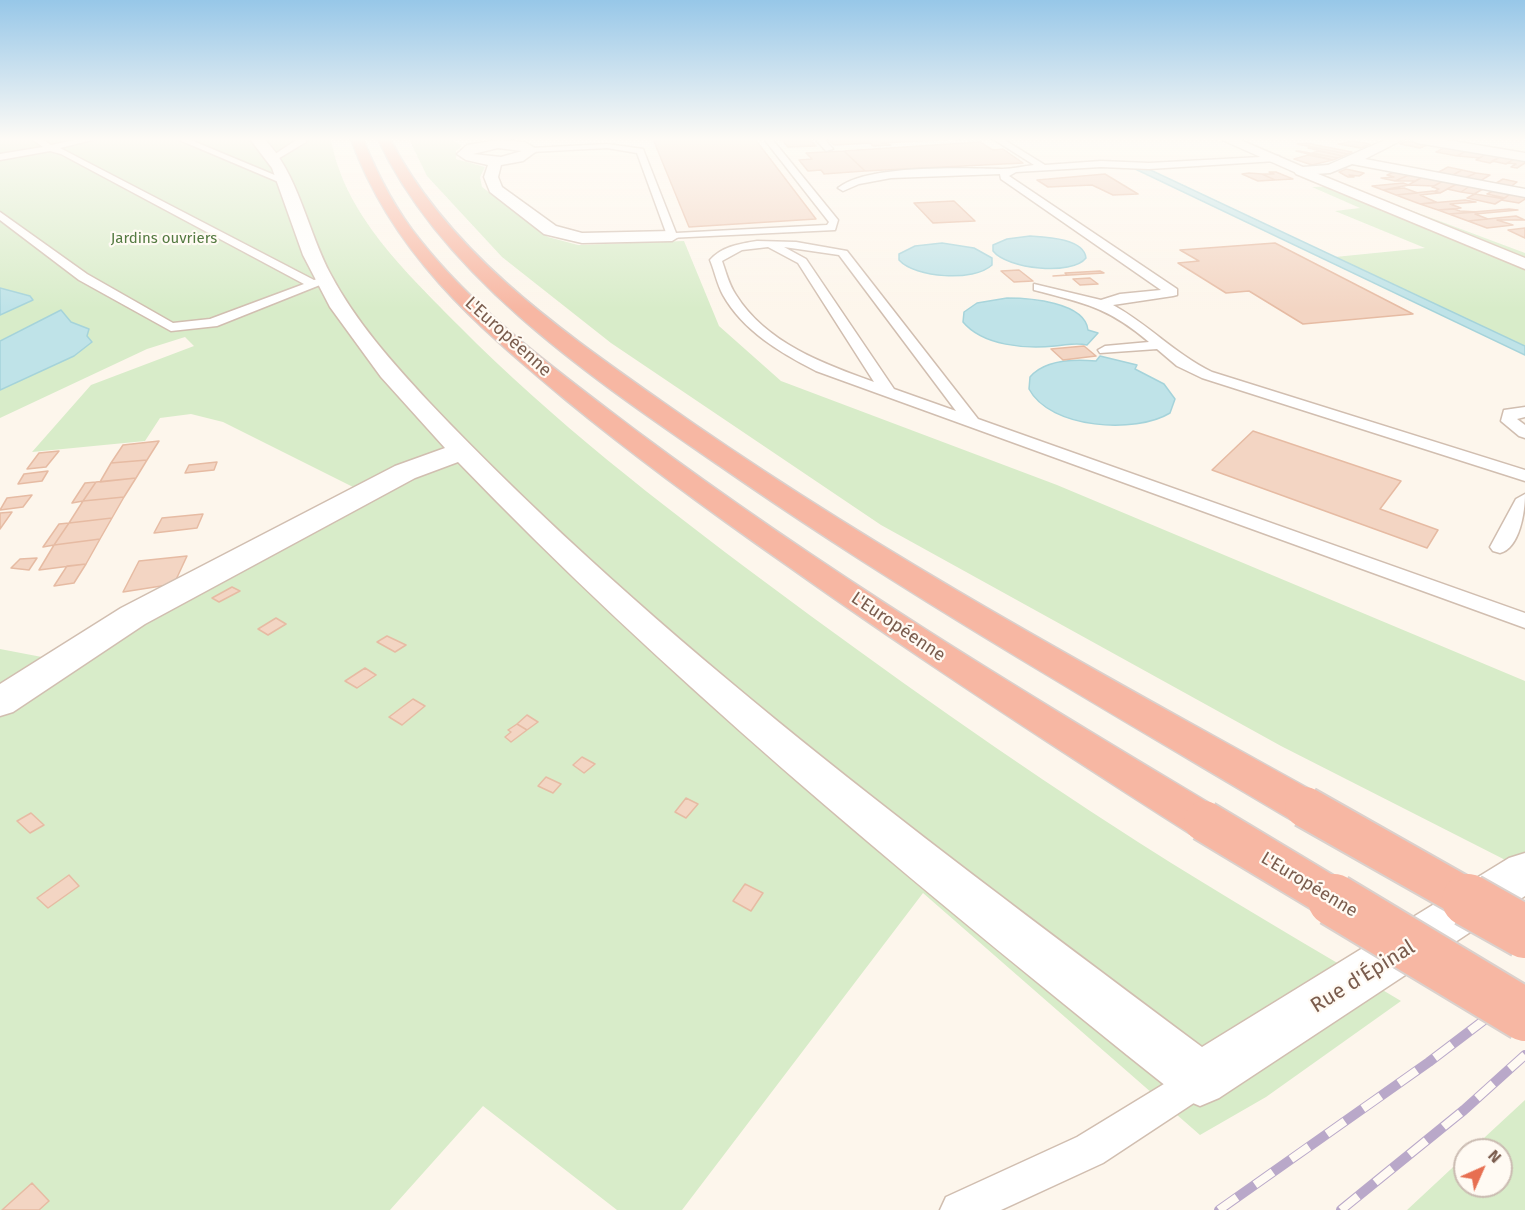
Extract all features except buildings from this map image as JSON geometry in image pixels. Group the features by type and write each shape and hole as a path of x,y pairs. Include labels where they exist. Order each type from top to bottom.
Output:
{"highway":[{"name":"L'Européenne","path":"382,195 433,264 475,309 589,406 655,458 831,582 1003,696 1204,821 1525,1015"},
{"name":"L'Européenne","path":"417,195 473,260 541,321 639,397 714,450 883,561 1305,807 1525,932"}],"street":[{"path":"285,195 319,283 371,350 462,451 586,573 709,682 1038,954 1200,1079"},
{"path":"504,195 550,230 582,238 672,236"},
{"path":"1360,195 1525,264"},
{"path":"1386,195 1525,247"},
{"path":"0,702 133,616 405,472 462,451"},
{"name":"Rue d'Épinal","path":"1200,1079 1370,973 1525,872"}],"lane":[{"path":"149,195 319,283"},
{"path":"657,195 672,236 820,231 833,227 834,222 813,195"},
{"path":"1031,195 1173,292 1120,298 1102,304"},
{"path":"0,215 83,277 171,327 212,323 319,283"},
{"path":"973,423 843,253 794,243 770,244 733,248 720,254 716,260 730,297 746,317 796,356 889,393 1525,621"},
{"path":"770,244 787,250 802,261 889,393"},
{"path":"1038,287 1102,304 1131,320 1182,363 1207,375 1525,476"},
{"path":"1105,350 1160,345"},
{"path":"1525,412 1510,413 1509,421 1525,433"},
{"path":"1500,547 1525,499"},
{"path":"959,1210 1090,1150 1200,1079"}],"green space":[{"name":"Jardins ouvriers","path":"0,195 350,195 380,241 399,264 495,361 569,428 685,522 902,682 1090,811 1236,903 1401,1001 1266,1097 1200,1135 923,893 682,1210 617,1210 483,1106 390,1210 0,1210 0,649 47,658 355,488 223,422 191,414 160,418 145,441 32,452 91,385 194,346 185,337 147,349 0,418"},
{"path":"445,195 493,195 548,237 578,245 684,241 719,326 781,381 1057,485 1525,681 1525,870 1281,746 881,525 611,343 502,257"},
{"path":"1331,195 1371,195 1525,253 1525,346 1335,257 1425,248 1335,211 1360,208"},
{"path":"1525,1100 1525,1210 1407,1210 1453,1167 1453,1198 1513,1198 1513,1138 1484,1138"}],"water":[{"path":"1191,195 1205,195 1525,346 1525,355"},
{"path":"1030,236 1054,238 1079,246 1086,258 1079,264 1068,267 1040,268 1011,262 993,251 993,245 1007,239"},
{"path":"942,243 974,248 992,258 992,265 972,274 945,276 918,271 899,260 899,254 915,246"},
{"path":"0,288 30,296 33,300 0,315"},
{"path":"1007,298 1042,301 1067,308 1077,313 1085,321 1088,330 1098,333 1087,345 1018,346 993,341 972,330 963,322 964,312 977,303"},
{"path":"61,310 71,322 89,329 87,336 92,342 74,356 0,390 0,341"},
{"path":"1100,356 1137,365 1135,369 1164,384 1175,399 1170,413 1155,420 1137,424 1095,424 1055,413 1040,402 1029,389 1030,377 1044,367 1069,360 1096,361"}],"railway":[{"path":"1219,1210 1429,1062 1525,989"},
{"path":"1341,1210 1464,1110 1525,1055"}]}
